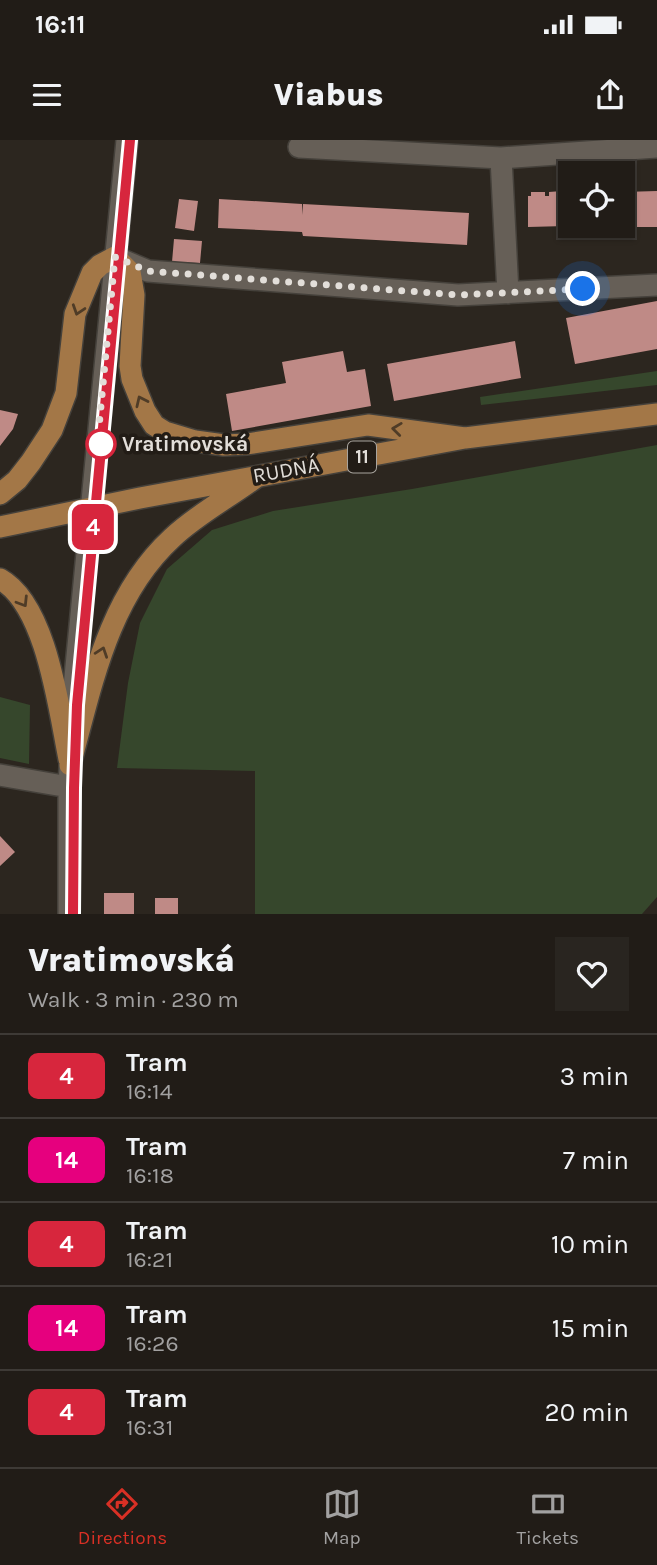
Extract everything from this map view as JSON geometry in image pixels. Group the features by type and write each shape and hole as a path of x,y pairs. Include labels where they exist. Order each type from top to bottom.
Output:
{"main road":[{"path":"0,494 17,480 52,430 66,393 75,314 92,273 115,257 130,272 134,295 130,366 132,379 145,411 154,425 165,432 195,441 224,445 247,444 368,425 465,438"},
{"name":"RUDNÁ","path":"0,527 91,507 465,438 657,414"},
{"path":"70,765 103,648 119,611 144,570 163,547 188,524 260,475"},
{"path":"0,579 12,586 38,631 46,654 70,765"}],"street":[{"path":"69,914 69,787 74,687 127,140"},
{"path":"299,147 501,158 657,146"},
{"path":"501,158 508,293"},
{"path":"115,257 148,271 458,295 657,285"},
{"path":"0,775 69,787"}],"green space":[{"path":"657,371 657,385 481,405 480,397"},
{"path":"657,445 657,897 642,914 255,914 255,771 117,768 128,683 140,623 167,569 212,530 273,511"},
{"path":"0,697 30,705 29,764 0,758"}],"building":[{"path":"558,191 558,226 528,227 528,196 531,196 531,192 545,192 545,196 549,196 549,192"},
{"path":"657,191 657,227 635,227 635,192"},
{"path":"179,199 198,201 194,231 175,228"},
{"path":"219,199 302,204 302,215 303,204 469,213 467,245 303,236 302,232 218,228"},
{"path":"174,239 202,241 200,263 172,262"},
{"path":"657,301 657,349 575,364 566,318"},
{"path":"515,341 521,378 394,401 387,364"},
{"path":"343,351 347,372 365,369 371,406 232,431 226,394 286,383 282,362"},
{"path":"0,410 18,414 13,429 0,446"},
{"path":"0,836 15,852 0,866"},
{"path":"104,893 134,893 134,914 104,914"},
{"path":"155,898 178,898 178,914 155,914"}],"tram line":[{"path":"73,914 77,706 130,140"},
{"name":"4","path":"73,914 77,705 130,140"}],"place":[{"name":"Vratimovská","path":"101,444"}],"route":[{"path":"101,444 98,438 115,257 148,271 458,295 583,289"}]}
